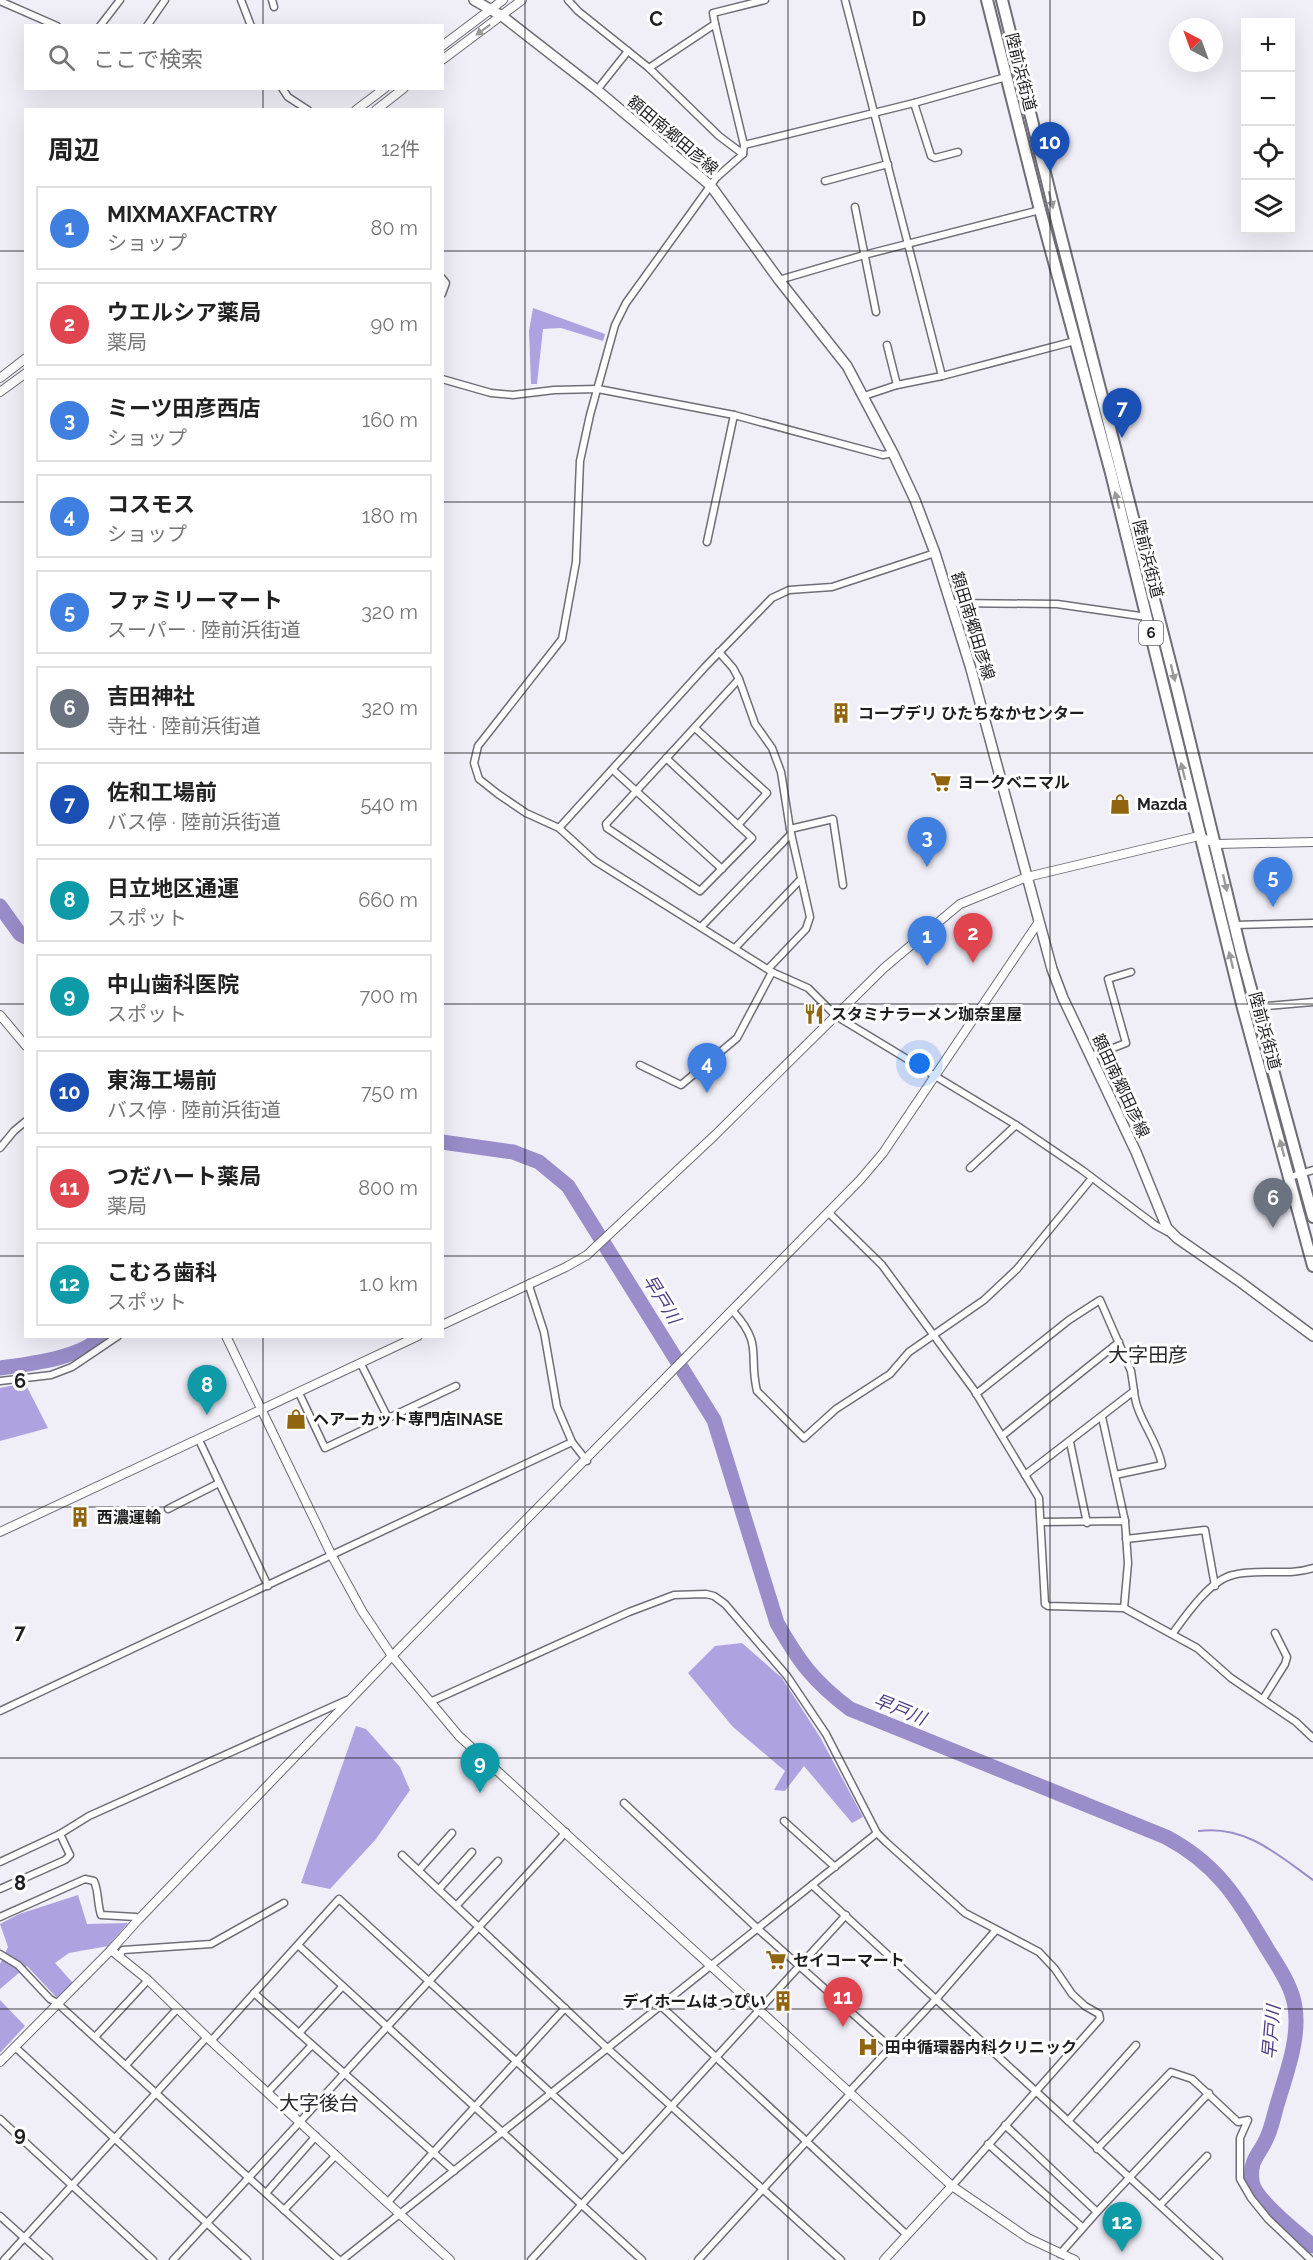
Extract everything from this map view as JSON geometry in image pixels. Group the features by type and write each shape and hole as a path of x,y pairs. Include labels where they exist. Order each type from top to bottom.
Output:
{"highway":[{"name":"陸前浜街道","path":"987,0 1147,617 1243,1008 1313,1266"},
{"name":"陸前浜街道","path":"1002,0 1235,925 1313,1217"}],"main road":[{"name":"額田南郷田彦線","path":"474,0 502,16 597,90 711,186 779,280 847,366 915,500 971,669 1038,923 1063,998 1136,1152 1160,1212 1171,1233 1313,1336"}],"street":[{"path":"102,24 120,0"},
{"path":"148,24 165,0"},
{"path":"241,0 250,24"},
{"path":"444,44 503,0"},
{"path":"444,59 522,0"},
{"path":"568,0 578,11 649,68 719,136 743,154"},
{"path":"765,0 713,13 744,145 743,154 716,178 626,303 615,325 580,461 576,562 562,639 478,746 474,763 479,779 526,813 559,828 595,861 770,971 808,988 836,1016 1016,1125 1155,1225 1171,1233"},
{"path":"845,0 942,376"},
{"path":"0,1 52,24"},
{"path":"649,68 715,24"},
{"path":"597,90 628,51"},
{"path":"744,145 914,103 1006,77"},
{"path":"283,90 288,97 305,108"},
{"path":"359,108 382,90"},
{"path":"379,108 401,90"},
{"path":"914,103 931,156 935,158 958,152"},
{"path":"825,181 888,164"},
{"path":"855,207 876,312"},
{"path":"779,280 908,243 1040,210"},
{"path":"864,396 897,385 942,376 1075,340"},
{"path":"888,345 897,385"},
{"path":"0,378 24,360"},
{"path":"0,392 24,374"},
{"path":"444,381 491,393 513,395 554,390 598,389 734,415 883,455 893,453"},
{"path":"707,542 734,415"},
{"path":"559,828 719,652 779,593 798,589 832,587 934,553"},
{"path":"950,603 1057,604 1147,617"},
{"path":"640,1065 681,1085 737,1038 770,971 806,929 810,917 790,832 781,772 772,748 755,724 739,679 719,652"},
{"path":"666,759 752,838 700,891 607,828 606,824 739,679"},
{"path":"695,728 767,793 738,825"},
{"path":"613,770 722,868"},
{"path":"701,927 790,832 833,819 843,885"},
{"path":"444,1324 587,1255 714,1136 884,968 960,904 1027,876 1199,836 1216,844 1313,842"},
{"path":"735,948 801,879"},
{"path":"0,2062 111,1950 392,1656 587,1461 672,1371 829,1213 884,1153 1038,923"},
{"path":"1235,925 1313,923"},
{"path":"1090,1057 1126,1043 1108,979 1131,972"},
{"path":"1243,1008 1313,1002"},
{"path":"0,1015 24,1044"},
{"path":"0,1148 24,1123"},
{"path":"970,1168 1016,1125"},
{"path":"1290,1178 1313,1170"},
{"path":"733,1311 747,1327 753,1341 757,1391 804,1438 836,1409 890,1374 909,1352 984,1300 1017,1269 1092,1178"},
{"path":"829,1213 882,1265 976,1394 1039,1498 1045,1604 1078,1608 1124,1608 1197,1648 1231,1678 1296,1722 1313,1738"},
{"path":"530,1283 543,1332 556,1407 572,1442 587,1461"},
{"path":"976,1394 1069,1320 1100,1300 1131,1371 1135,1405 1159,1449 1162,1465 1115,1475"},
{"path":"0,1381 51,1375 72,1367 115,1338"},
{"path":"227,1338 332,1556 363,1611 392,1656 459,1736 952,2186 1028,2238 1075,2260"},
{"path":"0,1532 414,1338"},
{"path":"1002,1436 1119,1342"},
{"path":"361,1364 388,1418"},
{"path":"299,1393 325,1448 456,1386"},
{"path":"1025,1476 1134,1390"},
{"path":"1102,1417 1125,1521 1128,1563 1124,1608"},
{"path":"199,1440 268,1586"},
{"path":"0,1712 572,1442"},
{"path":"1070,1442 1086,1523"},
{"path":"168,1509 219,1483"},
{"path":"1041,1522 1125,1521"},
{"path":"1126,1539 1205,1530 1215,1586"},
{"path":"1173,1633 1194,1605 1215,1586 1232,1575 1267,1572 1288,1574 1313,1568"},
{"path":"430,1702 629,1612 675,1595 714,1596 725,1604 787,1676 826,1734 877,1833 966,1913 1039,1952 1055,1969 1072,1994 1085,2006 1099,2014 1100,2019 1038,2091 884,2260"},
{"path":"1263,1699 1287,1657 1275,1633"},
{"path":"0,1862 60,1834 90,1816 356,1694"},
{"path":"624,1803 758,1929 890,2048"},
{"path":"784,1821 835,1867"},
{"path":"173,2260 566,1832"},
{"path":"419,1870 452,1833"},
{"path":"0,1954 18,1965 50,1999 57,2002 341,2260 877,1833"},
{"path":"0,1890 65,1860 70,1855 60,1834"},
{"path":"440,1888 472,1852"},
{"path":"402,1855 440,1888 608,2048 841,2260"},
{"path":"457,1905 498,1861"},
{"path":"0,1917 85,1879 93,1881 98,1890 98,1906 101,1915 136,1917 138,1920"},
{"path":"812,1885 1219,2260"},
{"path":"4,2260 156,2092 254,1993 339,1899 623,2159"},
{"path":"119,1956 123,1950 212,1944 284,1903"},
{"path":"531,2260 846,1915"},
{"path":"698,2260 807,2142 996,1930"},
{"path":"298,1945 642,2260"},
{"path":"111,1950 148,1980 450,2260"},
{"path":"95,2037 148,1980"},
{"path":"299,2033 342,1987"},
{"path":"254,1993 454,2171"},
{"path":"661,2006 907,2235"},
{"path":"126,2065 177,2008"},
{"path":"388,2202 565,2008"},
{"path":"268,2092 312,2045"},
{"path":"1068,2121 1136,2045"},
{"path":"15,2047 207,2223 242,2259"},
{"path":"1097,2149 1171,2072 1192,2079 1238,2122 1248,2120 1240,2138 1239,2179 1268,2219 1311,2260"},
{"path":"1060,2254 1096,2212 1209,2093"},
{"path":"1,2123 153,2260"},
{"path":"1005,2126 1096,2212"},
{"path":"266,2193 316,2136"},
{"path":"988,2144 1082,2228"},
{"path":"284,2210 336,2155"},
{"path":"1160,2205 1207,2156"},
{"path":"0,2216 49,2260"}],"shaded area":[{"path":"533,308 605,334 603,341 561,328 543,329 537,384 531,384 529,331"},
{"path":"25,1383 48,1428 0,1441 0,1388"},
{"path":"742,1643 782,1678 820,1737 863,1817 852,1823 804,1766 785,1791 774,1790 785,1771 733,1727 688,1673 715,1646"},
{"path":"356,1726 366,1729 400,1767 410,1790 376,1839 330,1889 301,1883"},
{"path":"78,1895 87,1924 128,1923 108,1946 69,1953 55,1963 73,1983 57,1998 27,1966 0,1989 0,1964 8,1947 0,1924 19,1914"},
{"path":"0,2000 25,2026 0,2053"}],"waterway":[{"name":"早戸川","path":"0,906 20,934 24,936"},
{"name":"早戸川","path":"444,1142 513,1152 539,1162 568,1186 714,1420 777,1623 800,1660 826,1690 850,1709 1166,1837 1200,1859 1226,1885 1281,1970 1295,2007 1294,2044 1269,2132 1252,2167 1252,2181 1260,2197 1268,2206 1313,2246"},
{"path":"0,1368 69,1355 93,1344 100,1338"},
{"path":"1199,1831 1216,1830 1246,1837 1273,1851 1313,1880"}],"place":[{"name":"東海工場前","path":"1050,172"},
{"name":"佐和工場前","path":"1122,438"},
{"name":"コープデリ ひたちなかセンター","path":"841,713"},
{"name":"ヨークベニマル","path":"941,782"},
{"name":"Mazda","path":"1120,804"},
{"name":"ミーツ田彦西店","path":"927,867"},
{"name":"ファミリーマート","path":"1273,907"},
{"name":"ウエルシア薬局","path":"973,963"},
{"name":"MIXMAXFACTRY","path":"927,966"},
{"name":"スタミナラーメン珈奈里屋","path":"814,1014"},
{"name":"コスモス","path":"707,1093"},
{"name":"吉田神社","path":"1273,1228"},
{"name":"日立地区通運","path":"207,1415"},
{"name":"ヘアーカット専門店INASE","path":"296,1419"},
{"name":"西濃運輸","path":"80,1517"},
{"name":"中山歯科医院","path":"480,1793"},
{"name":"セイコーマート","path":"776,1960"},
{"name":"デイホームはっぴい","path":"783,2001"},
{"name":"つだハート薬局","path":"843,2027"},
{"name":"田中循環器内科クリニック","path":"868,2047"},
{"name":"こむろ歯科","path":"1122,2252"}],"district":[{"name":"大字田彦","path":"1148,1355"},
{"name":"大字後台","path":"319,2103"}]}
